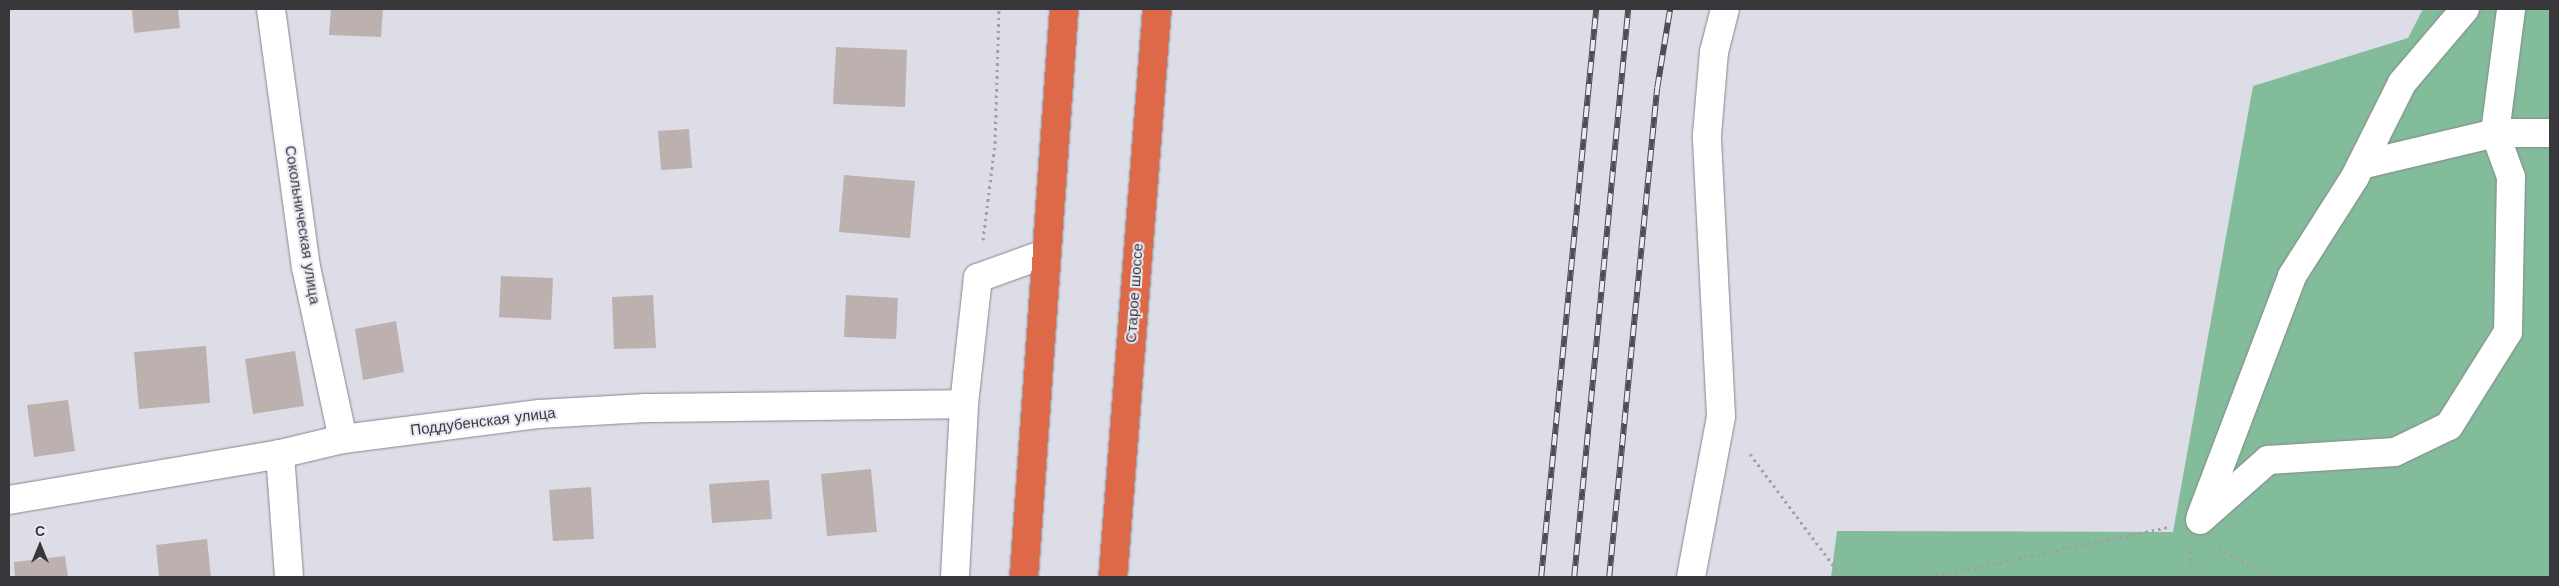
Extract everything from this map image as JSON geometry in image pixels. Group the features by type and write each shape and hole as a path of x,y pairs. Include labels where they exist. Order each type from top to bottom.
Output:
{"highway":[{"path":"1024,577 1064,9"},
{"name":"Старое шоссе","path":"1114,577 1157,9"}],"street":[{"name":"Сокольническая улица","path":"271,9 306,267 343,439"},
{"path":"1691,577 1721,416 1708,135 1714,52 1725,9"},
{"path":"2200,520 2292,276 2361,165 2402,83 2466,9"},
{"path":"2200,520 2268,460 2395,452 2449,426 2508,332 2511,177 2495,133 2511,9"},
{"path":"2361,165 2495,133 2550,133"},
{"path":"955,577 964,404 978,278 1048,253"},
{"name":"Поддубенская улица","path":"9,500 280,454 343,439 540,414 646,408 964,404"},
{"path":"280,454 289,577"}],"path":[{"path":"978,278 996,143 999,9"},
{"path":"1721,416 1842,577"},
{"path":"1929,577 2200,520 2220,547 2268,577"}],"green space":[{"path":"2423,9 2550,9 2550,577 1831,577 1837,531 2173,532 2253,86 2408,38"}],"building":[{"path":"132,9 178,9 180,28 134,33"},
{"path":"331,9 383,9 381,37 329,35"},
{"path":"836,47 907,50 905,107 833,104"},
{"path":"689,129 692,168 661,170 658,131"},
{"path":"844,175 915,181 910,238 839,232"},
{"path":"501,276 553,278 551,320 499,317"},
{"path":"653,295 656,348 614,349 612,297"},
{"path":"846,295 898,298 896,339 844,337"},
{"path":"396,321 404,372 363,380 355,329"},
{"path":"206,346 210,403 139,409 134,352"},
{"path":"295,351 304,406 253,414 245,359"},
{"path":"68,400 75,451 34,457 27,405"},
{"path":"871,469 877,532 827,536 821,474"},
{"path":"769,480 772,519 712,523 709,484"},
{"path":"591,487 594,539 553,541 549,490"},
{"path":"207,539 211,577 159,577 156,545"},
{"path":"65,556 68,577 15,577 14,562"}],"railway":[{"path":"1541,577 1596,9"},
{"path":"1574,577 1628,9"},
{"path":"1609,577 1657,88 1670,9"}]}
